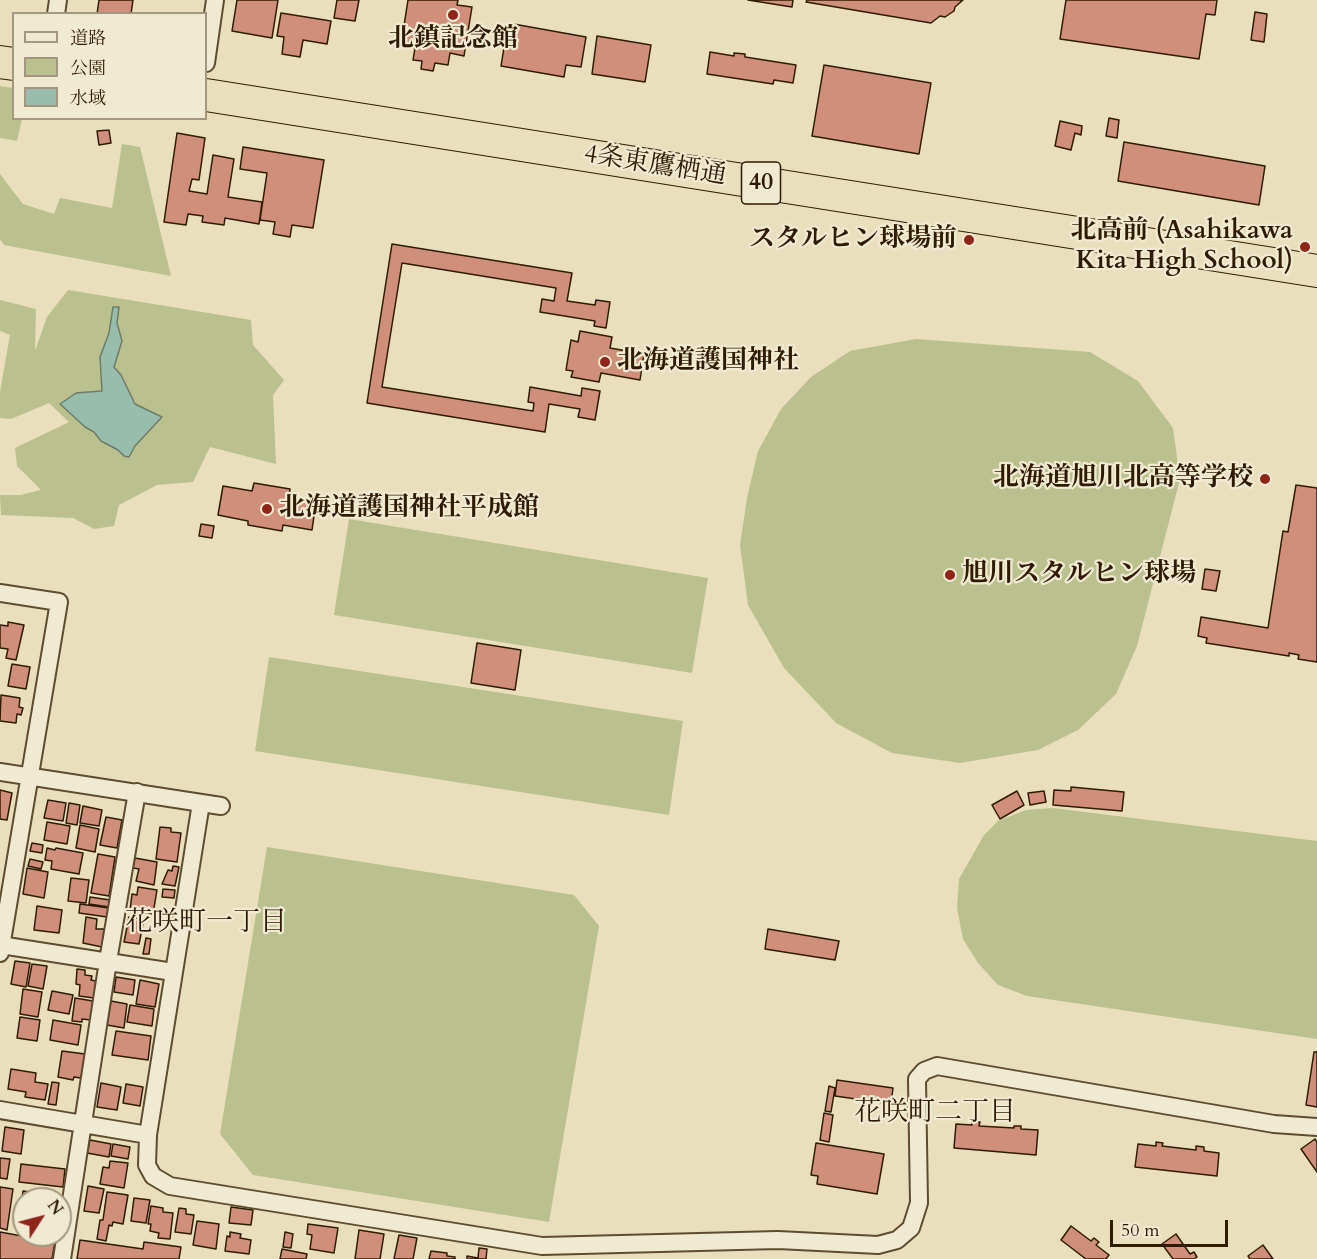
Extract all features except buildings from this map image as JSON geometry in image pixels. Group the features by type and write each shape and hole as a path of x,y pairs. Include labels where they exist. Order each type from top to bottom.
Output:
{"highway":[{"name":"4条東鷹栖通","path":"207,95 1317,271"}],"street":[{"path":"207,56 215,0"},
{"path":"0,593 59,602 0,948 173,972"},
{"path":"0,772 221,806"},
{"path":"62,1259 137,792"},
{"path":"201,803 148,1136 147,1165 153,1176 170,1186 542,1246 777,1240 878,1245 897,1240 911,1228 919,1203 917,1079 924,1071 937,1066 1274,1124 1317,1127"},
{"path":"0,1110 148,1136"}],"green space":[{"path":"0,86 12,88 12,120 22,120 17,141 0,138"},
{"path":"122,144 140,147 171,276 4,245 0,239 0,174 23,204 54,214 60,198 112,208"},
{"path":"68,290 251,320 253,345 284,380 273,395 276,464 210,447 193,482 157,485 119,505 114,526 94,529 73,518 1,515 0,495 20,495 41,490 17,466 15,448 69,422 49,403 11,419 0,418 0,392 10,335 0,331 0,300 36,309 35,351 47,317","holes":["119,307 117,323 122,341 113,367 121,375 135,404 162,417 124,456 101,441 94,432 76,393 102,391 100,357 109,333 113,308"]},
{"name":"旭川スタルヒン球場","path":"916,339 1090,352 1138,381 1173,428 1180,479 1137,646 1116,694 1078,730 1038,750 960,763 892,753 836,723 784,668 748,605 740,545 747,498 758,451 781,409 811,377 850,351"},
{"path":"349,519 708,578 692,673 334,615"},
{"path":"269,657 683,721 669,815 255,751"},
{"path":"1053,808 1317,841 1317,1039 1027,996 998,985 978,963 963,939 957,908 959,879 984,835 998,821 1026,810"},
{"path":"267,847 574,895 599,926 549,1222 253,1175 220,1134"}],"water":[{"path":"113,307 119,307 117,323 122,341 114,367 121,375 135,404 162,417 135,446 129,457 101,441 94,432 85,427 60,404 76,393 102,391 100,357 109,333"}],"place":[{"name":"北鎮記念館","path":"453,15"},
{"name":"スタルヒン球場前","path":"969,240"},
{"name":"北高前 (Asahikawa Kita High School)","path":"1305,247"},
{"name":"北海道護国神社","path":"605,362"},
{"name":"北海道旭川北高等学校","path":"1265,479"},
{"name":"北海道護国神社平成館","path":"267,509"},
{"name":"旭川スタルヒン球場","path":"950,575"}],"district":[{"name":"花咲町一丁目","path":"206,924"},
{"name":"花咲町二丁目","path":"935,1114"}]}
